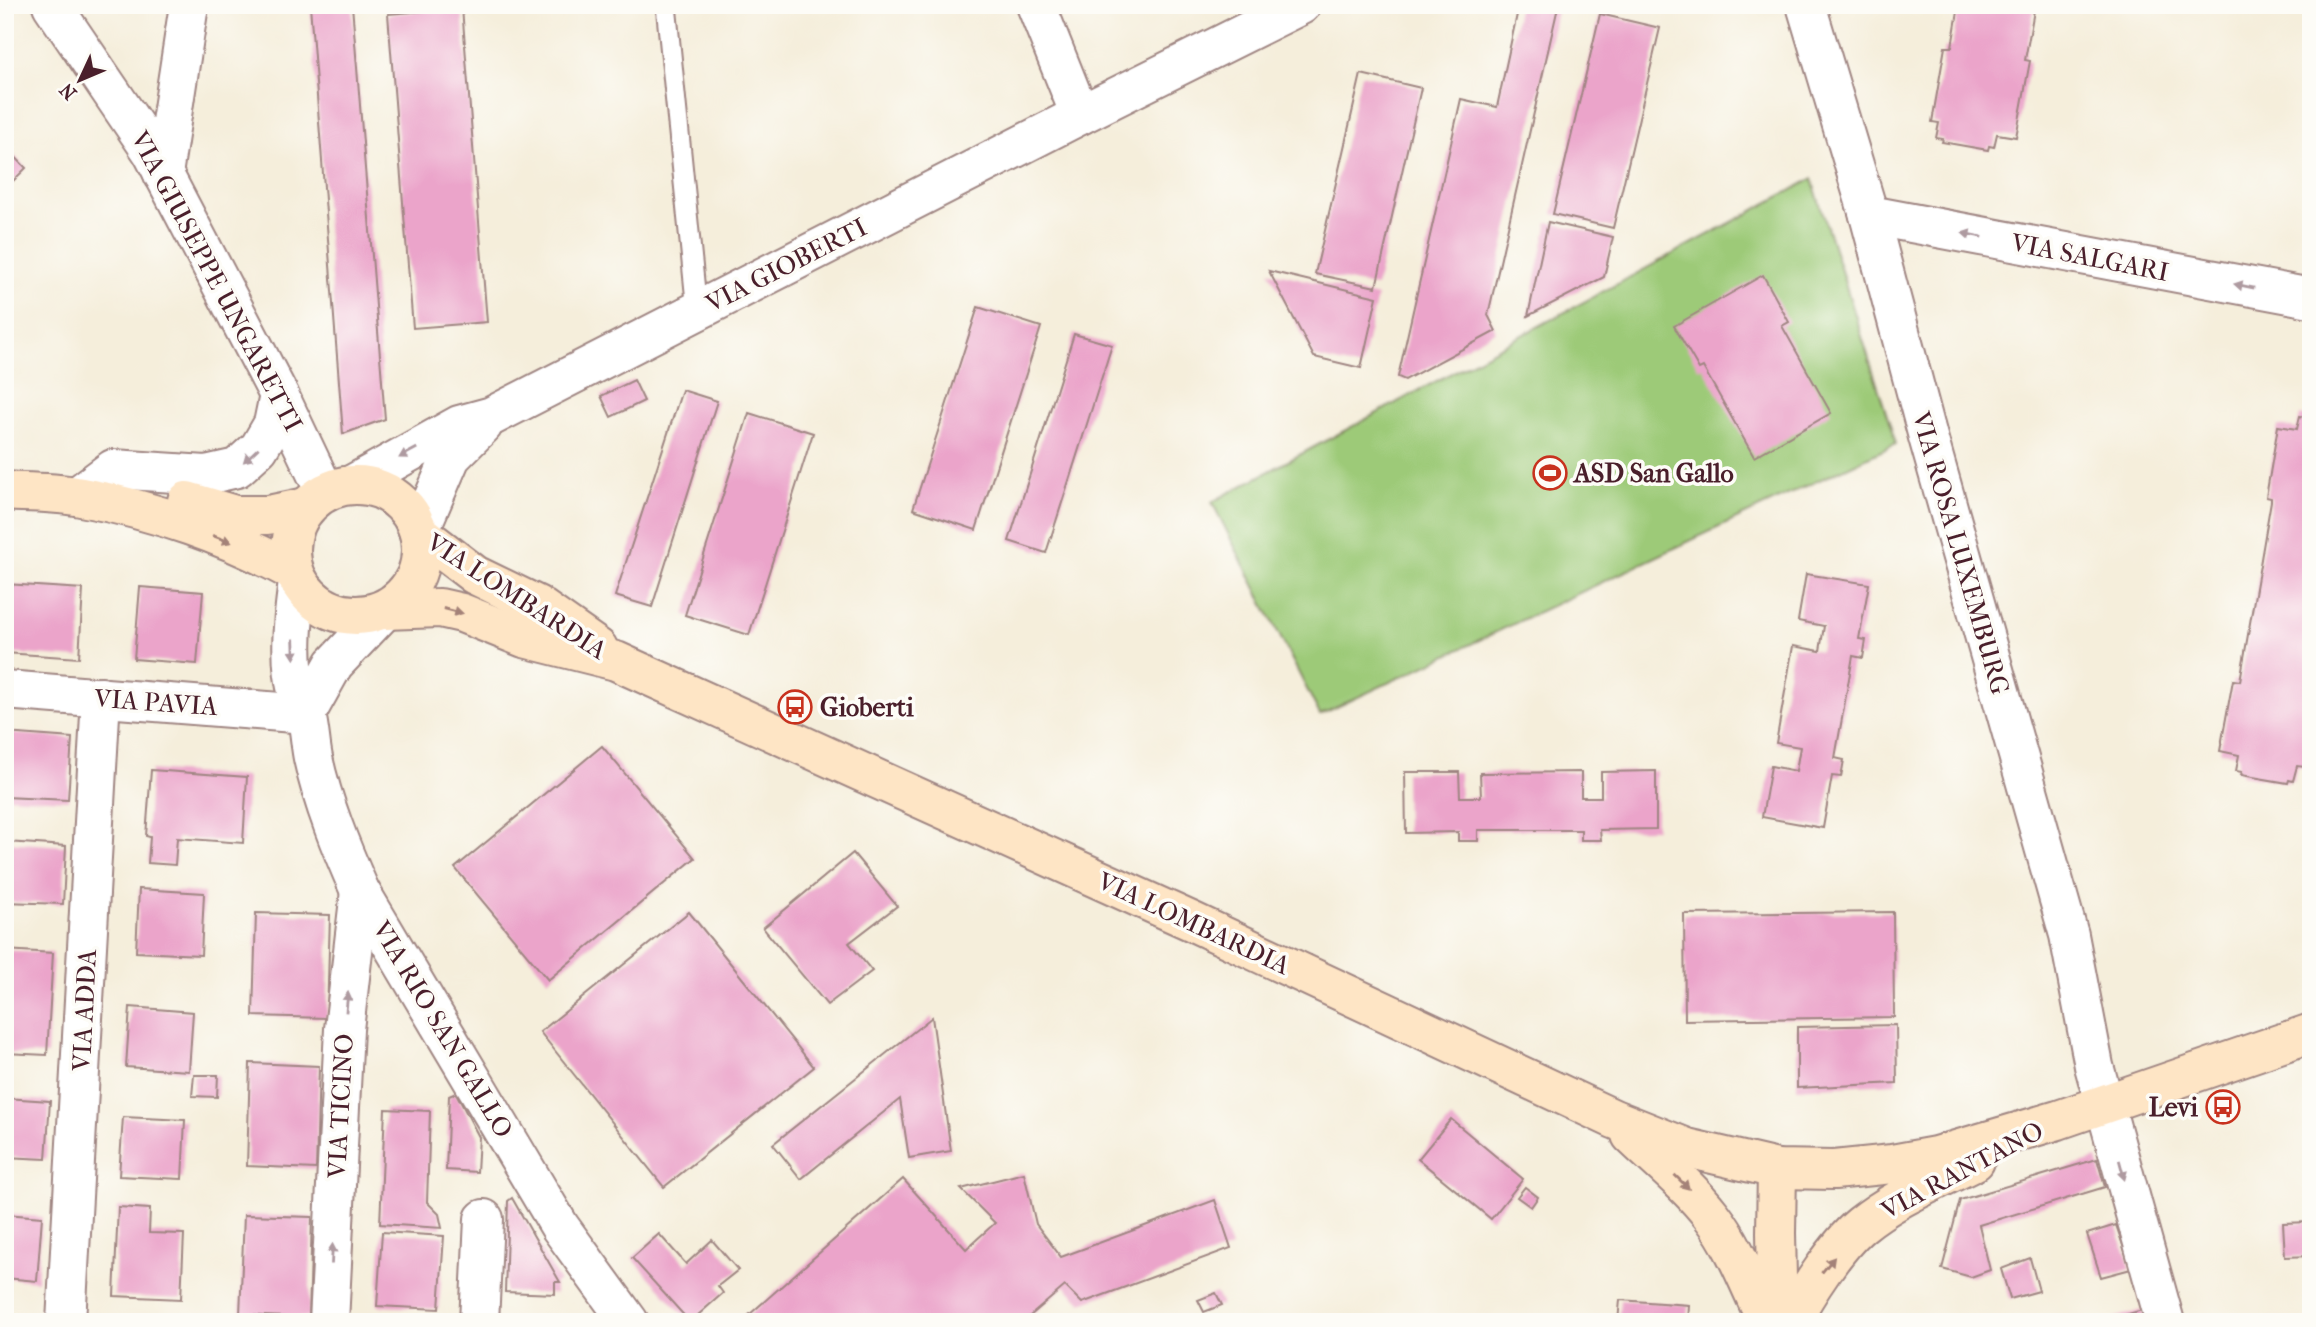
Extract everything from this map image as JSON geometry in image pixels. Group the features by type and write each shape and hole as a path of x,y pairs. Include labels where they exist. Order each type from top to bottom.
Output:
{"main road":[{"path":"134,508 165,497 235,515 268,515 327,495 368,486 397,499 407,510 419,532 421,560 414,582 401,598 385,610 358,616 336,613 317,604 306,594 296,577 290,553 296,524 327,495"},
{"path":"5,491 78,496 134,508 234,543 296,577"},
{"name":"VIA LOMBARDIA","path":"419,532 475,575 537,605 616,661"},
{"name":"VIA LOMBARDIA","path":"385,610 440,608 462,613 524,638 616,661 1191,921 1614,1119 1687,1148 1777,1169 1834,1170 1936,1156 2058,1119"},
{"path":"2058,1119 2311,1033"},
{"path":"1614,1119 1686,1186 1713,1217 1736,1257 1767,1322"},
{"name":"VIA RANTANO","path":"1791,1322 1821,1272 1860,1226 1899,1200 2058,1119"},
{"path":"1777,1169 1778,1322"}],"street":[{"name":"VIA GIUSEPPE UNGARETTI","path":"52,5 152,152 279,395 327,495"},
{"path":"163,174 189,5"},
{"path":"1036,5 1080,114"},
{"name":"VIA GIOBERTI","path":"492,416 1080,114 1301,5"},
{"name":"VIA ROSA LUXEMBURG","path":"1806,5 1869,215 2069,935 2090,1048 2165,1322"},
{"name":"VIA SALGARI","path":"1869,215 2311,298"},
{"path":"78,496 113,469 206,475 237,468 259,448 273,424 279,395"},
{"path":"327,495 459,425 492,416"},
{"path":"419,532 451,457 492,416"},
{"name":"VIA RIO SAN GALLO","path":"296,577 293,618 294,679 298,698 306,714 326,805 360,891 560,1227 629,1322"},
{"path":"306,714 334,664 385,610"},
{"name":"VIA PAVIA","path":"5,691 306,714"},
{"name":"VIA ADDA","path":"66,1322 101,697"},
{"name":"VIA TICINO","path":"329,1322 344,1029 360,891"},
{"path":"479,1322 484,1219"}],"lane":[{"path":"666,5 697,311"}],"green space":[{"name":"ASD San Gallo","path":"1812,179 1896,444 1320,715 1212,502"}],"building":[{"path":"310,5 352,5 385,419 343,434"},
{"path":"1519,5 1558,7 1488,315 1496,331 1405,380 1398,377 1461,99 1497,107"},
{"path":"1959,5 2035,5 2025,60 2030,61 2016,137 1997,134 1994,147 1989,146 1988,150 1942,142 1943,139 1936,138 1939,123 1932,122 1945,47 1952,47"},
{"path":"462,8 487,322 413,328 388,14"},
{"path":"1600,14 1660,28 1613,228 1553,214"},
{"path":"1361,74 1421,88 1376,287 1315,274"},
{"path":"5,146 26,168 5,189"},
{"path":"1548,222 1613,237 1604,277 1528,316"},
{"path":"1269,271 1377,297 1361,368 1314,357"},
{"path":"1763,275 1789,322 1782,326 1831,413 1754,457 1703,367 1699,369 1674,326"},
{"path":"978,307 1041,327 976,530 913,509"},
{"path":"1074,334 1112,345 1046,553 1009,541"},
{"path":"634,380 644,401 611,417 601,396"},
{"path":"682,390 717,401 652,607 615,596"},
{"path":"749,413 813,433 749,635 685,615"},
{"path":"2308,414 2311,414 2311,738 2305,767 2297,766 2293,781 2289,780 2288,783 2241,775 2242,772 2236,771 2239,755 2220,751 2233,680 2240,681 2271,501 2271,498 2266,497 2278,426 2297,429 2300,416 2308,418"},
{"path":"1806,574 1869,584 1859,639 1866,640 1863,658 1853,656 1835,758 1844,760 1841,777 1832,776 1823,828 1762,817 1771,766 1796,771 1800,747 1776,743 1793,646 1820,651 1824,626 1798,621"},
{"path":"5,584 83,589 79,658 5,653"},
{"path":"140,587 203,592 197,664 134,659"},
{"path":"5,733 72,738 68,800 5,797"},
{"path":"602,746 695,858 548,980 455,868"},
{"path":"151,770 247,777 243,843 177,838 175,865 148,863 150,837 146,836"},
{"path":"1656,771 1656,829 1600,830 1601,840 1581,840 1581,830 1478,830 1478,841 1458,841 1458,832 1406,833 1405,772 1459,772 1460,797 1481,797 1480,773 1581,772 1581,797 1601,797 1601,772"},
{"path":"6,842 66,846 63,904 5,902"},
{"path":"853,853 897,906 849,943 872,971 827,1005 763,928"},
{"path":"139,889 204,893 201,955 136,952"},
{"path":"689,912 814,1067 664,1187 540,1032"},
{"path":"1893,912 1894,1017 1685,1020 1684,914"},
{"path":"256,913 330,915 327,1018 253,1016"},
{"path":"5,950 53,953 47,1055 5,1053"},
{"path":"130,1007 193,1012 189,1071 126,1067"},
{"path":"932,1017 951,1151 909,1158 900,1099 801,1179 773,1144"},
{"path":"1896,1025 1897,1083 1797,1088 1797,1027"},
{"path":"250,1063 319,1066 316,1169 247,1166"},
{"path":"194,1075 218,1075 217,1097 192,1096"},
{"path":"456,1093 479,1137 477,1172 446,1170 449,1096"},
{"path":"5,1098 50,1101 46,1159 5,1157"},
{"path":"385,1109 430,1111 427,1202 439,1214 442,1228 380,1224"},
{"path":"123,1117 185,1120 182,1179 119,1176"},
{"path":"1451,1119 1523,1179 1491,1219 1418,1159"},
{"path":"2097,1159 2105,1187 1979,1225 1990,1270 1971,1277 1942,1269 1960,1200"},
{"path":"1024,1173 1036,1224 1061,1257 1215,1200 1231,1248 1082,1303 1065,1286 1023,1322 741,1322 903,1179 966,1249 995,1223 961,1189"},
{"path":"1525,1187 1538,1197 1531,1207 1517,1197"},
{"path":"512,1198 560,1282 555,1282 555,1294 505,1292 508,1201"},
{"path":"118,1207 150,1209 149,1233 184,1234 181,1299 114,1296"},
{"path":"5,1214 42,1217 37,1281 5,1278"},
{"path":"244,1215 312,1217 309,1318 240,1315"},
{"path":"2311,1222 2311,1256 2285,1257 2283,1223"},
{"path":"2116,1225 2131,1269 2101,1277 2087,1234"},
{"path":"382,1232 444,1236 439,1309 377,1306"},
{"path":"659,1234 686,1264 712,1240 738,1270 718,1286 723,1293 690,1322 632,1258"},
{"path":"2030,1258 2039,1291 2010,1299 2001,1269"},
{"path":"1216,1293 1222,1305 1204,1312 1198,1300"},
{"path":"1620,1300 1689,1305 1688,1322 1618,1322"},
{"path":"2142,1310 2146,1322 2105,1321"}],"place":[{"name":"ASD San Gallo","path":"1550,473"},
{"name":"Gioberti","path":"795,707"},
{"name":"Levi","path":"2223,1107"}]}
